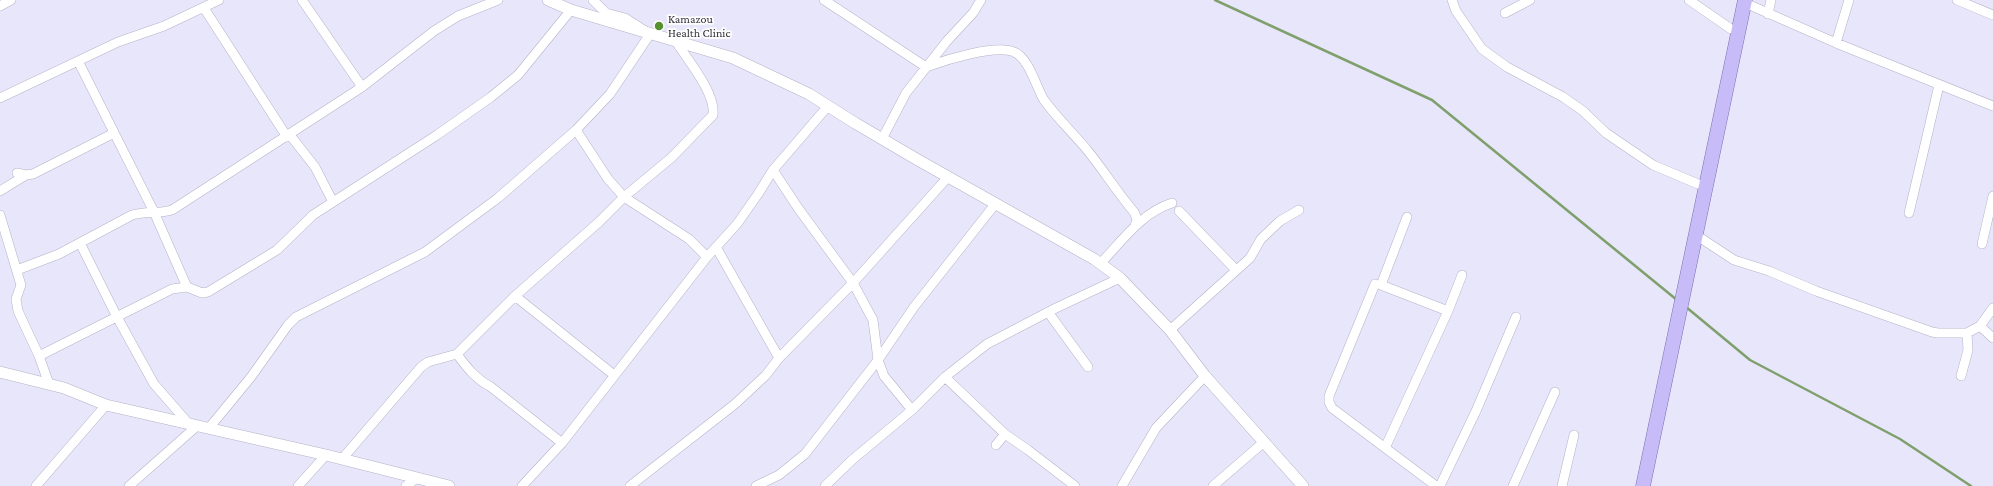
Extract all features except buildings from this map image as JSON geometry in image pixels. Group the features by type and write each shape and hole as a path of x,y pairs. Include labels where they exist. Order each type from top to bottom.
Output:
{"main road":[{"path":"1635,486 1731,29 1742,1"},
{"path":"1643,486 1696,235 1742,1"}],"street":[{"path":"0,6 11,0"},
{"path":"0,98 118,42 204,8 219,0"},
{"path":"302,0 362,87"},
{"path":"17,270 59,254 132,215 172,210 362,87 434,31 458,16 498,0"},
{"path":"548,0 571,10 733,58 808,94 882,139 1100,264 1120,278 1170,330 1205,376 1304,486"},
{"path":"593,0 606,13 625,18 650,34"},
{"path":"882,139 906,93 947,41 973,13 981,0"},
{"path":"1452,0 1460,18 1482,49 1507,67 1562,97 1583,111 1606,133 1653,165 1698,184"},
{"path":"1505,13 1530,0"},
{"path":"1689,0 1731,29"},
{"path":"1768,14 1771,0"},
{"path":"1836,43 1849,0"},
{"path":"1956,0 1993,15"},
{"path":"1742,1 1768,14 1836,43 1993,106"},
{"path":"830,2 926,67"},
{"path":"204,8 288,136 315,167 333,202"},
{"path":"39,356 172,289 187,287 205,293 231,279 277,250 313,214 491,97 518,75 571,10"},
{"path":"209,428 251,377 288,325 296,317 425,252 498,198 576,130 610,94 650,34"},
{"path":"342,459 421,368 428,362 457,354 514,296 599,222 624,197 671,158 713,115 714,108 710,95 675,40"},
{"path":"926,67 948,59 990,51 1007,50 1016,52 1024,59 1044,100 1088,152 1134,212 1137,219 1135,226"},
{"path":"78,61 154,212 187,287"},
{"path":"1909,213 1939,85"},
{"path":"522,486 562,443 707,257 737,224 773,170 828,106"},
{"path":"576,130 608,179 624,197 689,239 707,257"},
{"path":"0,191 22,174 33,174 114,133"},
{"path":"773,170 821,242 853,283 873,320 878,360 884,376 912,410"},
{"path":"630,486 735,404 766,375 779,358 853,283 948,177"},
{"path":"1982,244 1993,196"},
{"path":"756,486 779,474 805,454 878,360 914,307 996,203"},
{"path":"1100,264 1135,226 1158,208 1172,203"},
{"path":"1170,330 1250,258 1261,239 1275,225 1299,210"},
{"path":"1179,211 1236,270"},
{"path":"0,215 21,285 16,299 18,311 39,356 49,384"},
{"path":"1407,217 1381,285 1448,311"},
{"path":"1696,235 1734,260 1769,271 1829,296 1932,332 1966,333 1980,326 1993,308"},
{"path":"80,242 117,317 154,384 193,425"},
{"path":"716,247 779,358"},
{"path":"1385,448 1448,311 1462,275"},
{"path":"825,486 852,460 912,410 945,377 987,344 1048,312 1120,278"},
{"path":"1375,284 1329,396 1328,402 1332,408 1436,486"},
{"path":"514,296 614,375"},
{"path":"1048,312 1088,367"},
{"path":"1440,486 1476,411 1516,317"},
{"path":"1980,326 1993,338"},
{"path":"1961,376 1968,350 1966,333"},
{"path":"457,354 471,373 480,382 491,387 562,443"},
{"path":"0,372 49,384 106,405 326,455 449,486"},
{"path":"1122,486 1156,428 1205,376"},
{"path":"945,377 1005,434 1075,486"},
{"path":"1513,486 1555,392"},
{"path":"36,486 106,405"},
{"path":"129,486 193,425"},
{"path":"996,445 1005,434"},
{"path":"1562,486 1574,435"},
{"path":"1213,486 1264,442"},
{"path":"298,486 326,455"},
{"path":"406,486 417,478"}],"waterway":[{"path":"1215,0 1432,100 1677,300"},
{"path":"1686,307 1750,360 1900,439 1971,486"}],"place":[{"name":"Kamazou Health Clinic","path":"659,26"}]}
